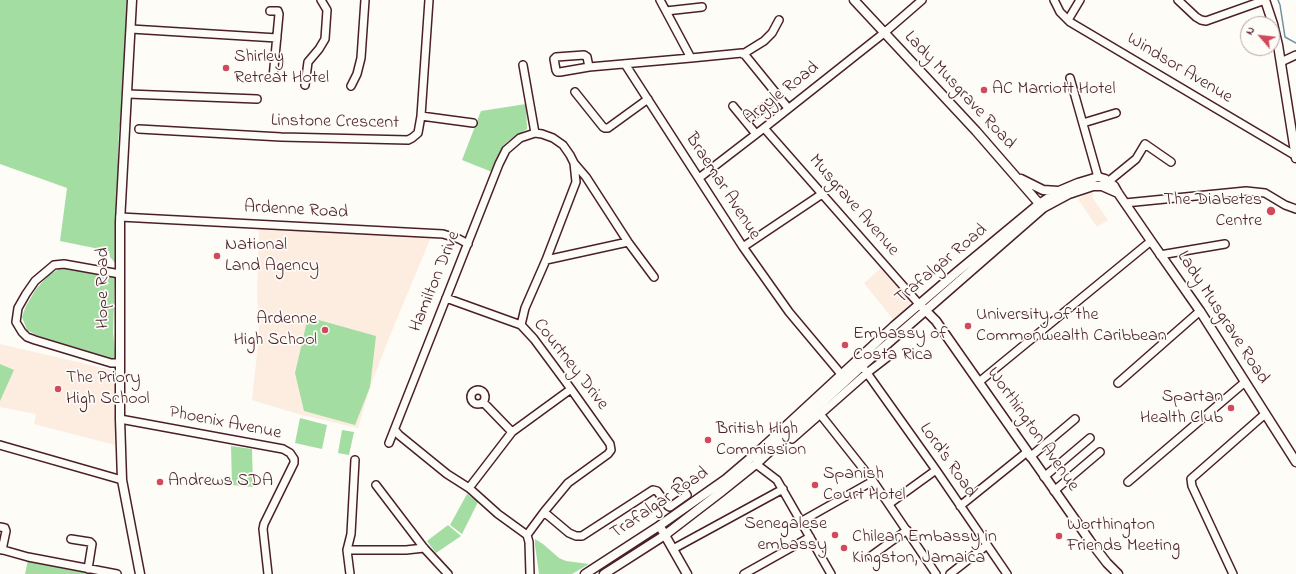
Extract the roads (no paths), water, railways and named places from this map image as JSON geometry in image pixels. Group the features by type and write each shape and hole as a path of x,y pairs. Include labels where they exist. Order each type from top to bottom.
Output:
{"main road":[{"name":"Hope Road","path":"132,0 120,217 119,363 122,480 140,574"},
{"name":"Lady Musgrave Road","path":"854,0 976,131 1041,206"},
{"path":"1265,0 1273,24 1281,62 1294,132 1296,154"},
{"path":"1015,175 1044,190 1059,191"},
{"path":"1041,206 1059,191 1078,183 1098,177 1109,181"},
{"name":"Lady Musgrave Road","path":"1109,181 1114,186 1200,311 1296,462"},
{"path":"1041,206 1064,196 1094,186 1102,186 1118,193"},
{"path":"1018,221 1030,205 1031,199 1028,190"},
{"name":"Trafalgar Road","path":"585,574 657,528 726,479 760,450 919,304 1018,221 1041,206"},
{"name":"Trafalgar Road","path":"604,574 663,536 756,464 865,369 1041,206"},
{"name":"Worthington Avenue","path":"919,304 936,321 1054,491 1095,547 1118,574"},
{"path":"657,528 687,574"},
{"path":"674,528 669,538 670,547 681,574"},
{"path":"645,547 657,543 670,547"}],"street":[{"path":"305,86 308,62 325,39 327,10 321,0"},
{"path":"351,86 357,74 361,58 365,0"},
{"name":"Linstone Crescent","path":"139,129 281,137 408,140 418,133 421,116 429,0"},
{"path":"660,0 691,58"},
{"name":"Argyle Road","path":"699,178 884,33 922,0"},
{"name":"Windsor Avenue","path":"1054,0 1060,12 1068,20 1296,154"},
{"path":"1068,20 1080,0"},
{"path":"1178,0 1196,17 1206,21 1265,0"},
{"path":"666,12 702,7"},
{"path":"270,11 279,12 273,78"},
{"path":"743,54 764,41 772,33 779,20"},
{"path":"131,29 277,38"},
{"path":"590,67 587,57 584,55 554,59 557,72 590,67 691,58 737,52 743,54 788,108"},
{"path":"1281,62 1296,55"},
{"name":"Braemar Avenue","path":"625,64 743,247 789,312 841,374"},
{"path":"523,65 535,133 548,136 558,141 562,145 586,177 628,242 654,277"},
{"path":"1070,78 1098,177"},
{"path":"575,92 605,128 608,128 648,99"},
{"path":"128,94 257,99"},
{"path":"746,121 772,102"},
{"path":"733,106 756,134"},
{"path":"1083,123 1116,113"},
{"path":"421,116 473,123"},
{"name":"Musgrave Avenue","path":"764,128 919,304"},
{"name":"Hamilton Drive","path":"389,443 502,157 506,150 520,138 535,133"},
{"path":"1109,181 1136,159 1145,144 1171,162"},
{"path":"521,325 526,308 576,182 574,163"},
{"path":"1125,203 1246,190 1265,193 1285,205 1296,209"},
{"path":"743,247 822,194"},
{"name":"Ardenne Road","path":"120,217 444,234 468,244"},
{"path":"979,382 1151,241"},
{"path":"546,260 628,242"},
{"path":"1160,254 1225,244"},
{"path":"119,363 35,340 22,332 16,322 18,308 26,294 35,281 54,266 64,264 120,274"},
{"name":"Courtney Drive","path":"446,298 521,325 534,339 572,389 610,444 611,450 604,458 568,483 544,512"},
{"path":"1118,383 1200,311"},
{"path":"792,439 820,414 865,369 889,356"},
{"name":"Lord's Road","path":"865,369 1007,574"},
{"path":"1128,482 1245,382"},
{"path":"469,488 512,432 572,389"},
{"path":"483,402 512,432"},
{"path":"820,414 873,481 936,574"},
{"path":"1233,574 1192,486 1191,479 1265,414"},
{"name":"Phoenix Avenue","path":"120,419 283,449 293,456 294,463 264,524 268,574"},
{"path":"960,506 1076,419"},
{"path":"395,430 399,435 447,474 469,488 498,514 527,535 529,542 530,572"},
{"path":"1044,477 1090,438"},
{"path":"0,445 122,480"},
{"path":"1054,491 1100,452"},
{"path":"350,574 347,550 351,534 355,460"},
{"path":"756,464 777,480 831,574"},
{"path":"889,504 936,470"},
{"path":"802,522 873,481"},
{"path":"527,535 544,512 569,532 576,536 582,536 653,490 657,491 670,507 687,494 678,482"},
{"path":"376,484 424,548 434,564 448,574"},
{"path":"670,547 783,490"},
{"path":"0,526 5,528 6,531 1,550 28,558 117,574"},
{"path":"871,556 906,530"},
{"path":"744,574 810,537"},
{"path":"72,540 90,542 92,544 88,569"},
{"path":"950,574 988,546"},
{"path":"347,550 406,550 424,548"}],"waterway":[{"path":"1278,0 1285,37 1296,43"}],"place":[{"name":"Shirley Retreat Hotel","path":"226,68"},
{"name":"AC Marriott Hotel","path":"984,90"},
{"name":"The Diabetes Centre","path":"1271,211"},
{"name":"National Land Agency","path":"217,256"},
{"name":"University of the Commonwealth Caribbean","path":"968,326"},
{"name":"Ardenne High School","path":"325,330"},
{"name":"Embassy of Costa Rica","path":"845,345"},
{"name":"The Priory High School","path":"58,389"},
{"name":"Spartan Health Club","path":"1231,408"},
{"name":"British High Commission","path":"708,440"},
{"name":"Andrews SDA","path":"160,482"},
{"name":"Spanish Court Hotel","path":"815,485"},
{"name":"Senegalese embassy","path":"835,535"},
{"name":"Worthington Friends Meeting","path":"1059,536"},
{"name":"Chilean Embassy in Kingston, Jamaica","path":"844,548"}]}
